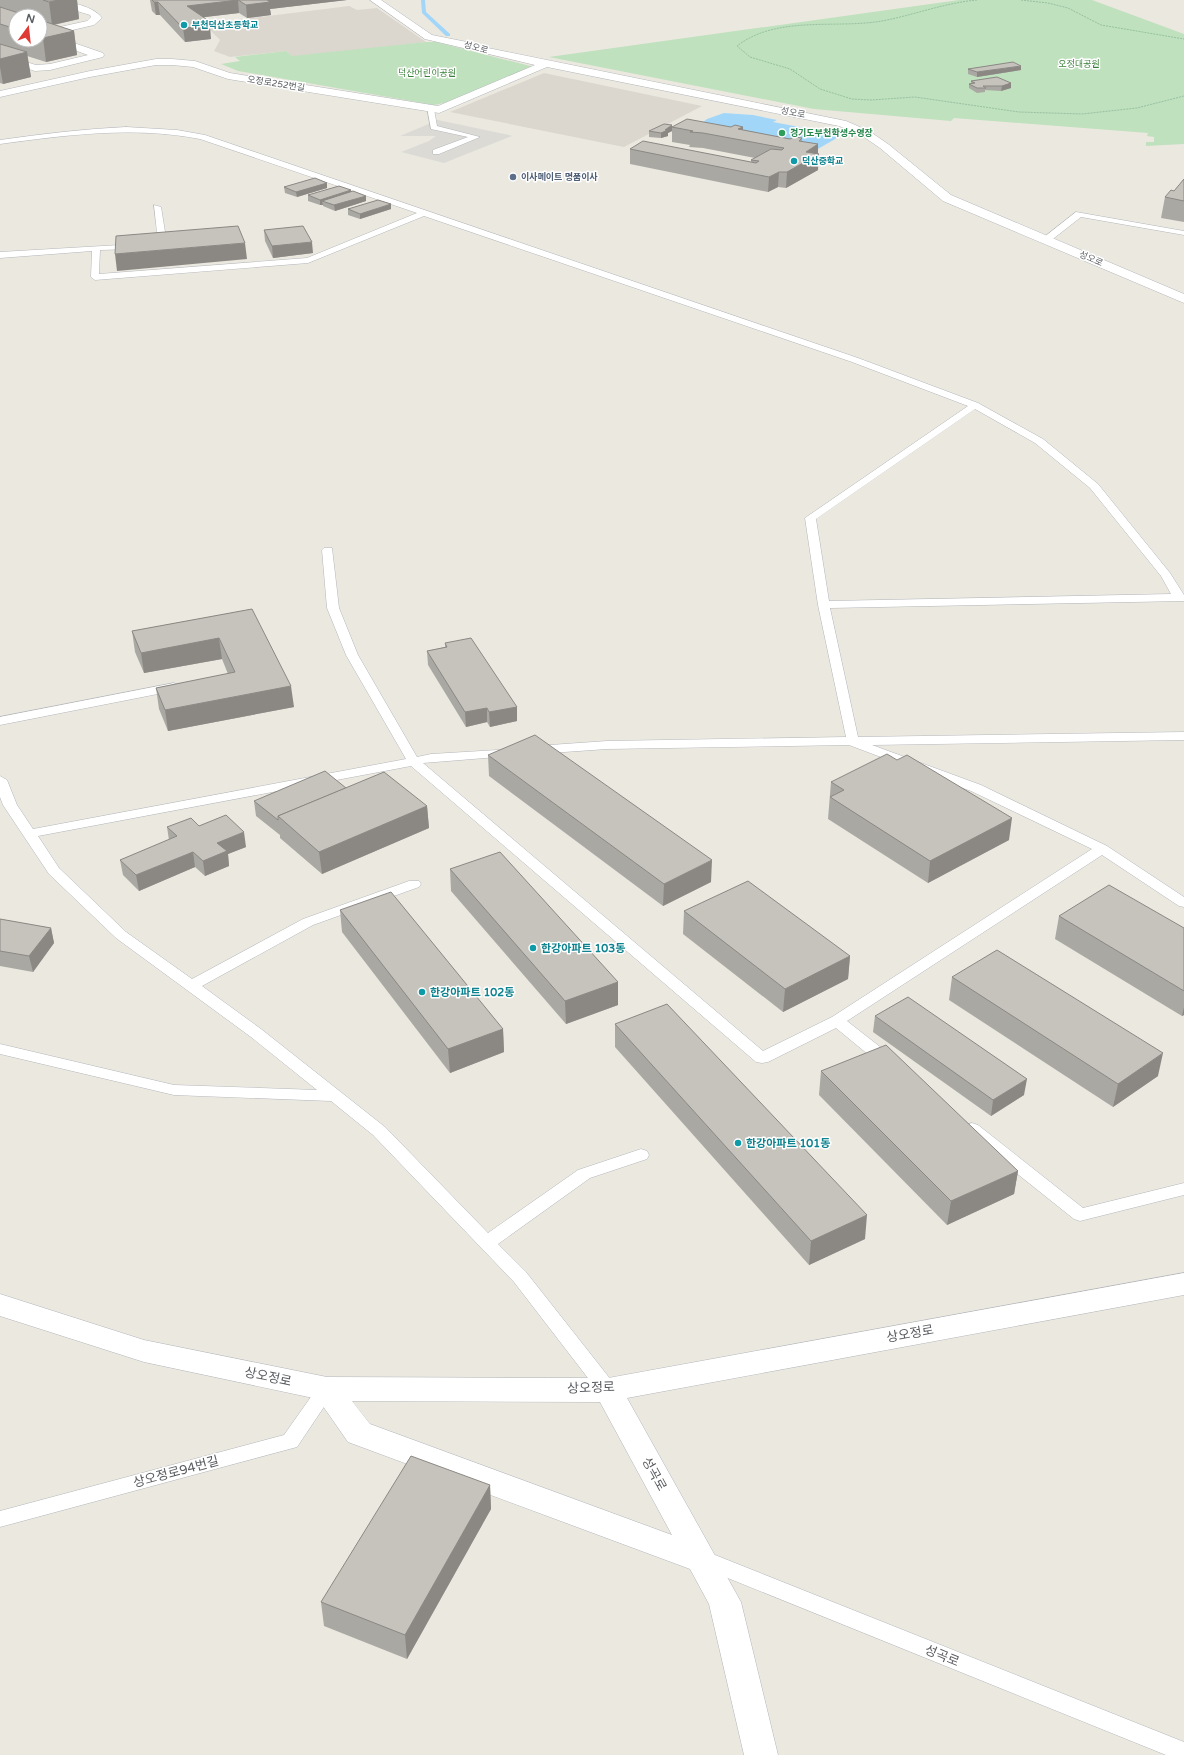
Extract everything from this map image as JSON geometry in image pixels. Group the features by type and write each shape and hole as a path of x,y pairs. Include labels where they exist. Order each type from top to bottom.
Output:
{"street":[{"path":"48,31 90,23 97,18 93,13 50,0"},
{"name":"성오로","path":"375,0 429,37 546,64 842,123 865,133 884,146 947,198 1184,299"},
{"path":"0,57 35,68 50,67 98,55 48,37"},
{"name":"오정로252번길","path":"0,94 132,66 172,62 195,64 228,76 439,110 546,64"},
{"name":"상오정로","path":"0,1305 144,1351 327,1389 608,1390 1184,1284"},
{"path":"327,1389 359,1432 701,1559"},
{"name":"성곡로","path":"608,1390 725,1602 761,1755"}],"lane":[{"path":"430,109 434,127 476,136 436,152"},
{"path":"0,142 111,130 155,130 186,133 855,360 975,405 1039,440 1094,486 1166,575 1181,598"},
{"path":"0,255 163,244 157,207"},
{"path":"96,248 95,277 308,260 424,213"},
{"path":"1046,240 1079,214 1184,233"},
{"path":"853,742 824,605 810,518 975,405"},
{"path":"328,550 333,608 352,655 414,762 762,1058 837,1021 1102,849"},
{"path":"824,605 1181,598"},
{"path":"0,720 185,685"},
{"path":"29,834 430,758 607,745 1184,736"},
{"path":"853,742 976,788 1102,849 1184,903"},
{"path":"0,780 10,805 54,871 121,935 256,1033 379,1131 520,1277 608,1390"},
{"path":"191,986 308,922 414,884"},
{"path":"837,1021 899,1070"},
{"path":"0,1048 174,1090 336,1096"},
{"path":"961,1120 1080,1215 1184,1189"},
{"path":"487,1243 584,1174 641,1155"},
{"name":"상오정로94번길","path":"0,1519 290,1441 327,1389"},
{"name":"성곡로","path":"701,1559 1184,1752"}],"path":[{"path":"977,0 944,4 876,21 774,29 754,35 737,46 750,57 790,69 820,89 852,99 871,100 902,96 1009,111 1082,114 1137,108 1184,96"},
{"path":"1021,0 1063,6 1101,25 1184,39"}],"shaded area":[{"path":"349,6 357,10 377,8 426,42 294,58 286,51 230,57 214,51 220,40 204,24"},
{"path":"544,73 702,106 624,147 450,112"},
{"path":"438,120 512,136 444,163 401,152 429,141 436,136 400,136"}],"green space":[{"name":"오정대공원","path":"959,0 1092,0 1184,34 1184,144 1146,146 1146,142 1154,142 1154,137 1147,136 1148,133 954,118 951,121 814,109 549,57"},
{"name":"덕산어린이공원","path":"436,42 534,67 444,103 434,105 238,71 221,64 240,61 235,57 286,51 292,56"}],"water":[{"name":"경기도부천학생수영장","path":"724,113 753,115 777,120 773,122 842,135 811,153 697,127 707,119"}],"building":[{"path":"43,0 58,0 49,2"},
{"path":"152,0 238,0 187,6 206,19 210,26 183,28 158,2 154,2"},
{"path":"238,0 267,0 270,2 246,5"},
{"path":"0,7 8,10 8,26 0,24"},
{"path":"48,23 74,31 48,37"},
{"path":"0,44 8,46 8,48 27,52 0,59"},
{"path":"1013,62 1021,66 977,72 968,69"},
{"path":"997,77 1011,83 1002,86 983,86 986,88 977,88 969,84 975,83 971,81"},
{"path":"687,119 731,127 735,125 743,127 738,129 790,139 794,137 802,138 799,141 818,144 806,152 819,154 787,172 779,172 769,177 630,149 643,141 756,163 759,161 751,160 771,149 782,150 784,148 690,132 693,131 672,127"},
{"path":"664,124 672,125 665,130 668,130 661,133 649,131"},
{"path":"315,178 327,183 296,192 284,187"},
{"path":"1184,179 1184,201 1165,197 1171,190 1174,191"},
{"path":"339,186 351,190 320,200 308,195"},
{"path":"353,191 366,196 334,205 322,201"},
{"path":"378,200 391,204 360,214 348,209"},
{"path":"238,226 245,243 115,254 116,236"},
{"path":"303,226 312,242 272,246 264,230"},
{"path":"252,609 291,686 165,710 156,688 235,672 219,638 141,653 132,631"},
{"path":"471,638 517,707 489,712 487,708 465,712 427,651 447,647 445,643"},
{"path":"535,735 712,860 664,884 488,755"},
{"path":"887,754 897,760 907,755 1012,818 930,861 830,797 844,790 831,782"},
{"path":"325,771 346,788 278,816 278,820 254,801"},
{"path":"384,772 427,806 319,852 278,816"},
{"path":"226,815 244,832 217,843 227,851 203,861 193,852 136,875 120,860 177,836 167,827 191,818 199,826"},
{"name":"한강아파트 103동","path":"500,852 618,982 565,1001 450,869"},
{"path":"748,881 850,956 785,989 684,911"},
{"path":"1109,885 1184,928 1184,991 1059,916"},
{"name":"한강아파트 102동","path":"391,892 503,1029 448,1049 340,910"},
{"path":"0,919 51,928 29,956 0,951"},
{"path":"997,950 1163,1053 1118,1084 952,977"},
{"path":"908,997 1027,1079 993,1100 875,1016"},
{"name":"한강아파트 101동","path":"667,1004 867,1215 811,1241 615,1024"},
{"path":"886,1045 1018,1171 951,1201 821,1071"},
{"path":"411,1456 490,1485 405,1635 321,1602"}],"waterway":[{"path":"423,0 424,12 448,35"}],"place":[{"name":"부천덕산초등학교","path":"184,25"},
{"name":"경기도부천학생수영장","path":"782,133"},
{"name":"덕산중학교","path":"794,161"},
{"name":"이사메이트 명품이사","path":"513,177"},
{"name":"한강아파트 103동","path":"533,948"},
{"name":"한강아파트 102동","path":"422,992"},
{"name":"한강아파트 101동","path":"738,1143"}]}
